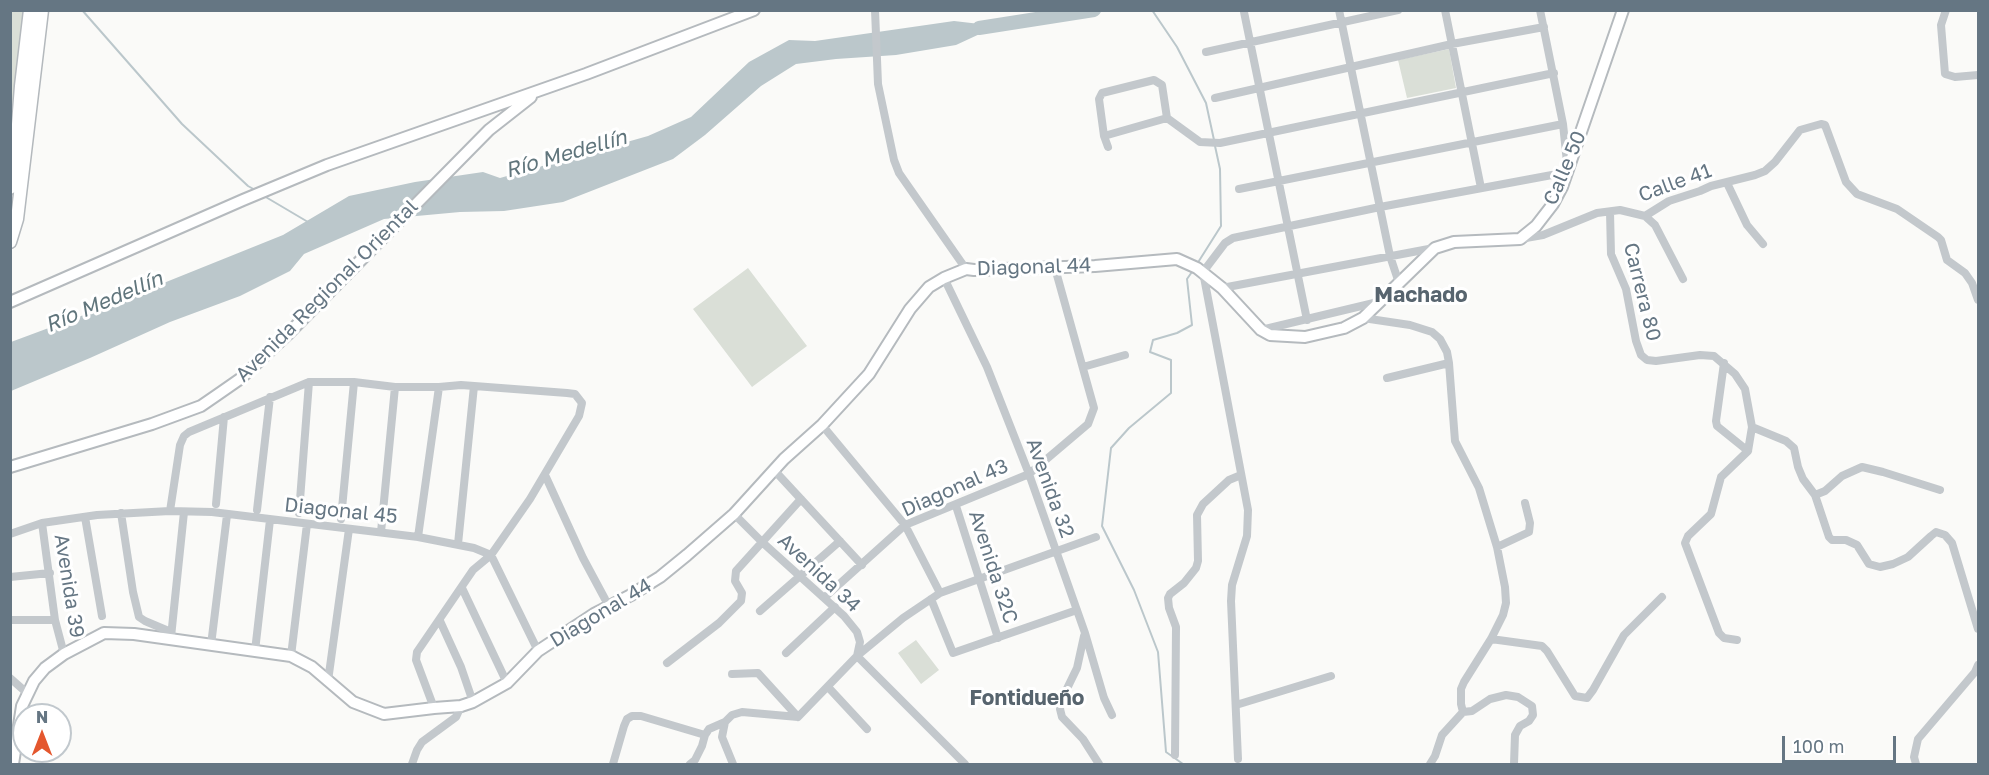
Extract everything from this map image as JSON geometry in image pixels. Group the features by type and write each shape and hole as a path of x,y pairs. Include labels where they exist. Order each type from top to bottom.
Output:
{"highway":[{"path":"10,188 30,10"},
{"path":"10,242 17,219 42,10"}],"main road":[{"path":"10,302 273,187 387,143 660,46 754,10"},
{"name":"Calle 50","path":"1520,239 1536,226 1553,204 1568,172 1623,10"},
{"name":"Avenida Regional Oriental","path":"10,467 120,434 201,406 240,379 287,335 489,130 513,109 544,88"},
{"path":"1200,270 1222,288 1261,330 1270,335 1305,337 1344,328 1363,318 1435,248 1454,242 1520,239"},
{"name":"Diagonal 44","path":"13,765 22,706 27,693 45,668 64,654 105,633 171,635 211,645 291,656 312,666 353,702 384,714 461,706 473,702 507,683 538,651 660,577 734,514 783,459 822,425 869,374 910,309 929,287 944,278 966,269 1056,267 1177,258 1200,270"}],"street":[{"path":"875,10 878,84 890,144 899,173 966,269"},
{"path":"1340,10 1369,162 1390,256 1399,283"},
{"path":"1206,52 1398,10"},
{"path":"1445,10 1480,188"},
{"path":"1238,759 1231,601 1232,585 1247,536 1248,510 1216,335 1200,270 1225,243 1233,238 1288,225 1568,172 1563,124 1540,10"},
{"path":"1946,10 1941,25 1945,74 1948,77 1978,75"},
{"path":"1244,12 1307,320"},
{"path":"1215,98 1452,44 1544,27"},
{"path":"1107,147 1099,99 1102,93 1154,80 1162,85 1167,118 1200,142 1220,143 1554,73"},
{"path":"1104,136 1167,118"},
{"path":"1239,189 1563,124"},
{"name":"Calle 41","path":"1520,239 1543,235 1567,227 1586,216 1620,210 1645,216 1669,201 1765,171 1800,130 1814,125 1825,125 1846,182 1857,195 1897,208 1938,237 1947,260 1965,273 1978,300"},
{"path":"10,171 16,150"},
{"path":"1727,183 1744,219 1763,244"},
{"name":"Carrera 80","path":"1610,212 1611,254 1626,289 1641,355 1647,360 1656,361 1700,355 1714,356 1724,363"},
{"path":"1645,216 1655,225 1683,279"},
{"path":"1222,288 1435,248"},
{"path":"1056,267 1083,367 1125,355"},
{"name":"Avenida 32","path":"944,278 987,367 1029,474 1085,633 1095,672 1112,716"},
{"path":"1261,330 1378,302"},
{"path":"1363,318 1410,326 1432,332 1440,339 1447,352 1449,363 1455,441 1479,488 1497,547 1506,603 1503,615 1491,639 1461,689 1463,712"},
{"path":"1387,378 1449,363"},
{"path":"1724,363 1717,426 1748,451"},
{"path":"1724,363 1745,389 1752,427 1748,451 1721,477 1711,514 1688,536 1685,543 1719,633 1724,638 1737,640"},
{"name":"Diagonal 43","path":"825,597 905,525 956,506 1029,474 1085,428 1091,420 1094,408 1083,367"},
{"path":"299,513 309,382"},
{"path":"170,512 181,440 189,432 309,382 354,382 395,387 474,386 575,394 582,403 579,416 545,475 491,555 476,566 417,652 416,660 434,708"},
{"path":"341,519 354,382"},
{"path":"458,544 474,386"},
{"path":"381,532 395,387"},
{"path":"418,537 439,387"},
{"path":"257,510 270,397"},
{"path":"216,504 224,417"},
{"path":"822,425 905,525 940,593"},
{"path":"1752,427 1786,441 1794,448 1803,479 1815,495 1825,530 1830,539 1846,540 1857,544 1869,564 1881,567 1908,557 1936,532 1945,534 1952,543 1978,629"},
{"path":"1815,495 1825,492 1842,476 1862,467 1940,490"},
{"path":"774,470 862,565"},
{"path":"545,475 583,558 605,598"},
{"path":"1175,755 1176,627 1168,598 1196,568 1198,561 1197,515 1203,504 1228,480 1241,475"},
{"path":"667,663 719,623 741,601 742,593 735,581 736,571 801,500"},
{"path":"1497,547 1529,532 1530,523 1525,503"},
{"name":"Avenida 32C","path":"956,506 998,638"},
{"path":"121,513 139,616 171,635 184,512"},
{"name":"Diagonal 45","path":"10,534 42,523 121,513 212,512 418,537 458,544 491,555"},
{"name":"Avenida 34","path":"734,514 799,576 825,597 857,632 860,642 856,656"},
{"path":"211,645 227,515"},
{"path":"85,517 102,616"},
{"path":"255,651 270,520"},
{"name":"Avenida 39","path":"42,523 55,620 64,654"},
{"path":"291,656 307,524"},
{"path":"328,681 349,529"},
{"path":"798,717 856,656 903,618 940,593 1096,537"},
{"path":"760,611 840,542"},
{"path":"491,555 538,651"},
{"path":"10,577 50,573"},
{"path":"462,588 507,683"},
{"path":"1491,639 1542,646 1548,651 1575,696 1587,698 1624,635 1662,597"},
{"path":"931,599 951,652 954,653 1077,610"},
{"path":"786,653 835,607"},
{"path":"10,620 55,620"},
{"path":"440,621 461,667 473,702"},
{"path":"1085,633 1077,668 1060,701 1060,709 1062,717 1083,739 1099,765"},
{"path":"856,656 965,765"},
{"path":"1916,765 1914,757 1918,739 1975,672 1978,665"},
{"path":"732,674 758,673 798,717"},
{"path":"1236,705 1331,676"},
{"path":"10,678 27,693"},
{"path":"828,687 867,729"},
{"path":"1430,765 1442,735 1463,712 1476,709 1497,696 1518,697 1532,706 1533,715 1529,721 1520,726 1515,735 1514,765"},
{"path":"412,765 422,742 456,717 461,706"},
{"path":"690,765 695,760 705,735 710,729 725,722 732,715 742,712 798,717"},
{"path":"613,765 624,726 627,719 632,716 641,716 705,735"},
{"path":"725,722 722,737 733,765"}],"shaded area":[{"path":"11,11 25,11 11,136"},
{"path":"954,21 997,26 956,45 896,55 796,64 761,86 705,135 673,159 563,202 504,211 460,212 384,219 304,254 290,271 240,296 170,322 11,391 11,342 283,235 349,196 415,182 483,172 500,178 648,136 691,117 749,62 789,40 815,41"},
{"path":"1449,49 1456,88 1407,98 1398,60"},
{"path":"748,268 807,346 752,387 693,309"},
{"path":"916,640 939,670 921,684 898,653"}],"waterway":[{"path":"82,10 182,124 248,186 257,191"},
{"name":"Río Medellín","path":"979,28 1094,10"},
{"path":"1152,10 1177,47 1206,103 1214,140"},
{"path":"1197,264 1221,226 1220,169 1215,146"},
{"path":"264,196 308,222"},
{"path":"1183,764 1166,752 1158,652 1134,590 1102,526 1111,448 1129,428 1171,393 1171,360 1150,352 1153,340 1177,333 1192,325 1187,279 1194,269"}],"district":[{"name":"Machado","path":"1421,295"},
{"name":"Fontidueño","path":"1027,698"}]}
